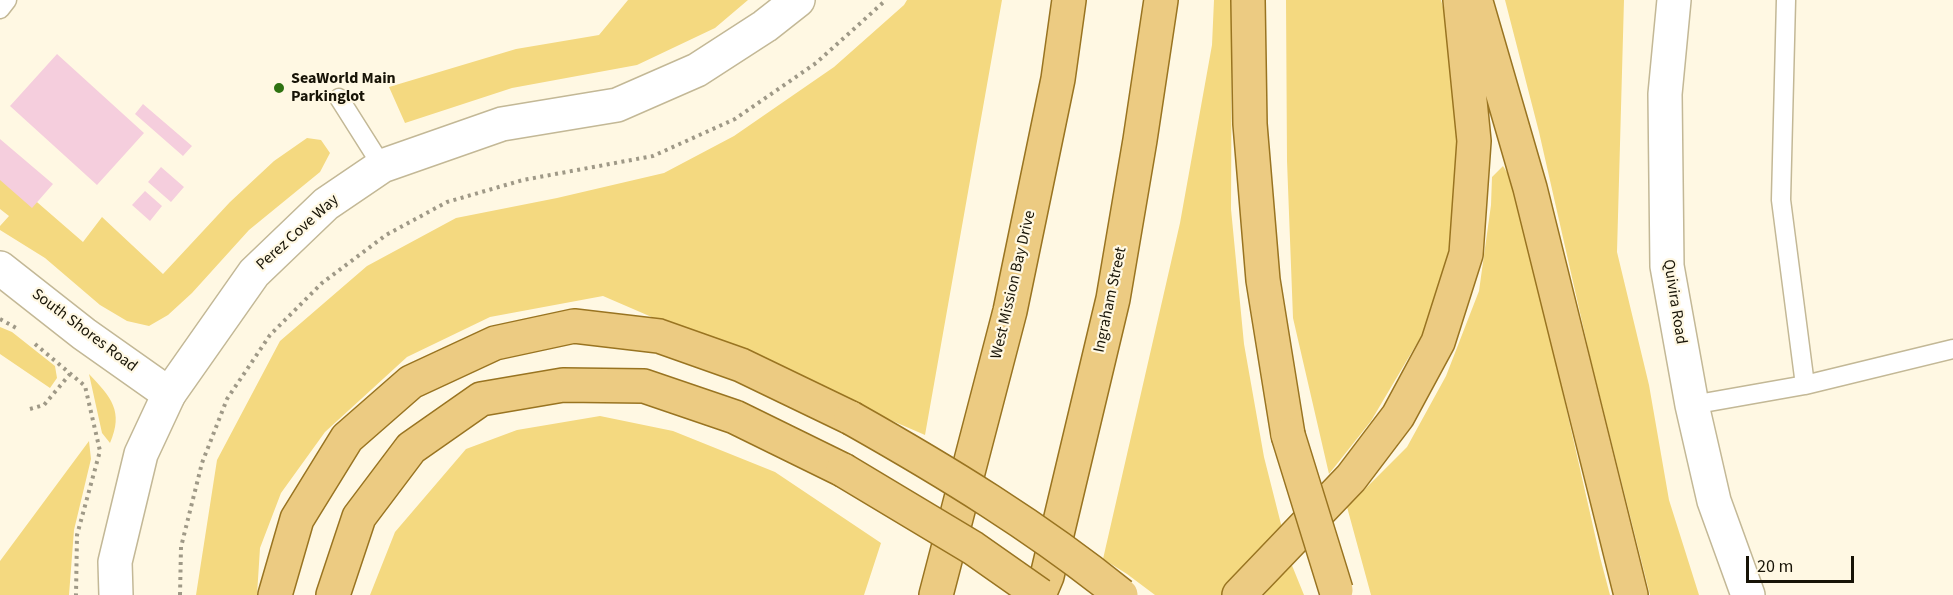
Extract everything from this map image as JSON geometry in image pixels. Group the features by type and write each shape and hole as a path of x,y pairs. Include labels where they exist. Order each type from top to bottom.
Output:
{"main road":[{"name":"West Mission Bay Drive","path":"936,586 1010,311 1058,79 1069,0"},
{"name":"Ingraham Street","path":"1040,595 1047,576 1113,299 1161,0"},
{"path":"1248,0 1250,124 1262,269 1288,435 1336,593"},
{"path":"1239,595 1351,478 1398,416 1438,342 1466,254 1474,141 1460,0"},
{"path":"1476,0 1530,188 1631,595"},
{"path":"276,595 297,519 347,438 411,382 495,343 574,326 659,336 741,365 850,418 1005,510 1086,567 1121,595"},
{"path":"333,595 359,517 411,448 481,399 563,385 644,386 735,417 843,470 973,548 1040,595"}],"street":[{"name":"Perez Cove Way","path":"116,595 115,562 141,454 168,394 254,273 326,204 382,166 502,124 617,105 697,70 765,26 798,0"},
{"name":"Quivira Road","path":"1674,0 1665,94 1667,266 1692,405 1714,501 1748,595"},
{"name":"South Shores Road","path":"0,268 84,334 168,394"}],"lane":[{"path":"1786,0 1781,200 1805,385"},
{"path":"339,98 382,166"},
{"path":"1692,405 1805,385 1953,349"}],"path":[{"path":"180,595 181,547 202,463 227,399 270,335 322,283 386,236 447,202 523,180 653,156 735,119 816,63 886,0"},
{"path":"0,319 19,330"},
{"path":"28,338 84,386 100,451 77,535 76,595"},
{"path":"30,409 44,405 70,374"}],"shaded area":[{"path":"628,0 748,0 715,28 637,65 512,88 405,123 389,87 516,49 599,35"},
{"path":"907,0 1002,0 925,435 603,296 490,317 407,357 325,432 281,493 260,548 257,595 196,595 217,460 280,341 367,266 456,218 557,198 664,173 734,136 834,67"},
{"path":"1214,0 1232,0 1231,209 1244,344 1264,457 1284,536 1223,595 1155,595 1103,559 1180,223 1212,45"},
{"path":"1286,0 1441,0 1458,154 1453,235 1429,323 1371,421 1329,474 1293,318 1287,161"},
{"path":"1505,0 1624,0 1617,252 1649,385 1669,500 1699,595 1650,595 1591,361 1539,132"},
{"path":"307,138 321,140 330,153 320,172 249,230 192,293 168,315 149,326 127,321 100,305 45,258 0,230 0,226 9,216 0,209 0,170 83,242 102,217 163,274 230,202 274,161"},
{"path":"1503,166 1516,187 1610,595 1371,595 1347,507 1407,447 1446,376 1479,291 1491,205 1492,177"},
{"path":"0,327 12,332 55,366 57,378 50,388 0,354"},
{"path":"89,374 104,390 113,405 116,422 110,443 102,433"},
{"path":"600,416 673,431 775,472 881,543 864,595 370,595 395,532 466,449 517,430"},
{"path":"89,441 91,459 74,530 69,595 0,595 0,561"},
{"path":"1291,563 1304,595 1264,595"}],"building":[{"path":"57,54 144,133 97,185 10,106"},
{"path":"143,104 192,146 183,156 135,114"},
{"path":"0,139 53,184 32,208 0,180"},
{"path":"161,167 184,187 171,202 148,182"},
{"path":"145,191 162,206 150,221 132,205"}],"place":[{"name":"SeaWorld Main Parkinglot","path":"279,88"}]}
